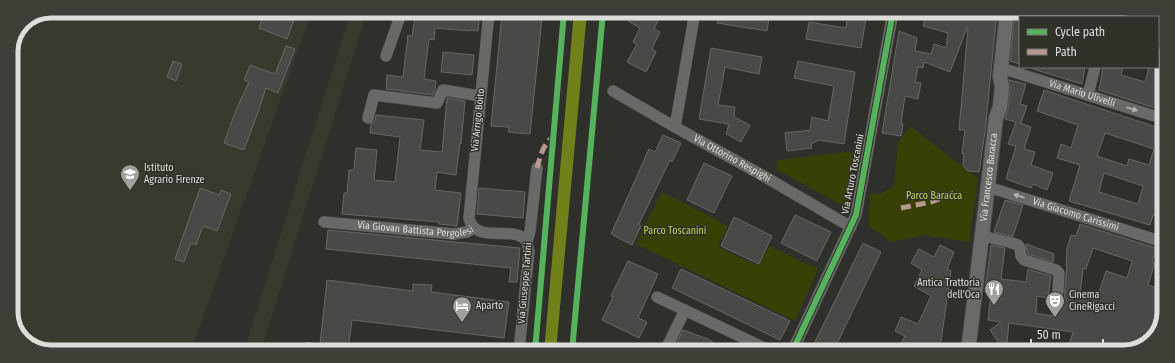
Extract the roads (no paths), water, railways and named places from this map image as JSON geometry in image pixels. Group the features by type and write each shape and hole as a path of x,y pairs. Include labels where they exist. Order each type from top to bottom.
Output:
{"main road":[{"name":"Via Francesco Baracca","path":"969,345 996,118 1002,87 1000,72 1006,18"}],"street":[{"path":"386,56 400,18"},
{"name":"Via Arrigo Boito","path":"474,228 470,222 469,214 488,18"},
{"path":"675,127 694,18"},
{"name":"Via Arturo Toscanini","path":"795,345 858,209 892,18"},
{"path":"1088,96 1095,68"},
{"name":"Via Mario Ulivelli","path":"1000,72 1157,117"},
{"path":"368,118 374,95 437,103 443,90 480,96"},
{"name":"Via Ottorino Respighi","path":"613,91 851,227"},
{"name":"Via Giuseppe Tartini","path":"520,345 529,251 527,242 530,231 537,168"},
{"name":"Via Giacomo Carissimi","path":"988,186 1157,240"},
{"name":"Via Giovan Battista Pergolesi","path":"324,222 454,234 466,232 474,228 480,232 520,236 527,242"},
{"name":"Via Francesco Baracca","path":"982,236 1015,244 1020,248 1021,256 1024,260 1056,270 1059,273 1058,292"},
{"path":"657,297 758,345"},
{"path":"668,345 685,310"}],"place":[{"name":"Istituto Agrario Firenze","path":"130,191"},
{"name":"Antica Trattoria dell’Oca","path":"994,306"},
{"name":"Cinema CineRigacci","path":"1055,318"},
{"name":"Aparto","path":"462,323"}],"park label":[{"name":"Parco Baracca","path":"934,196"},
{"name":"Parco Toscanini","path":"675,231"}]}
